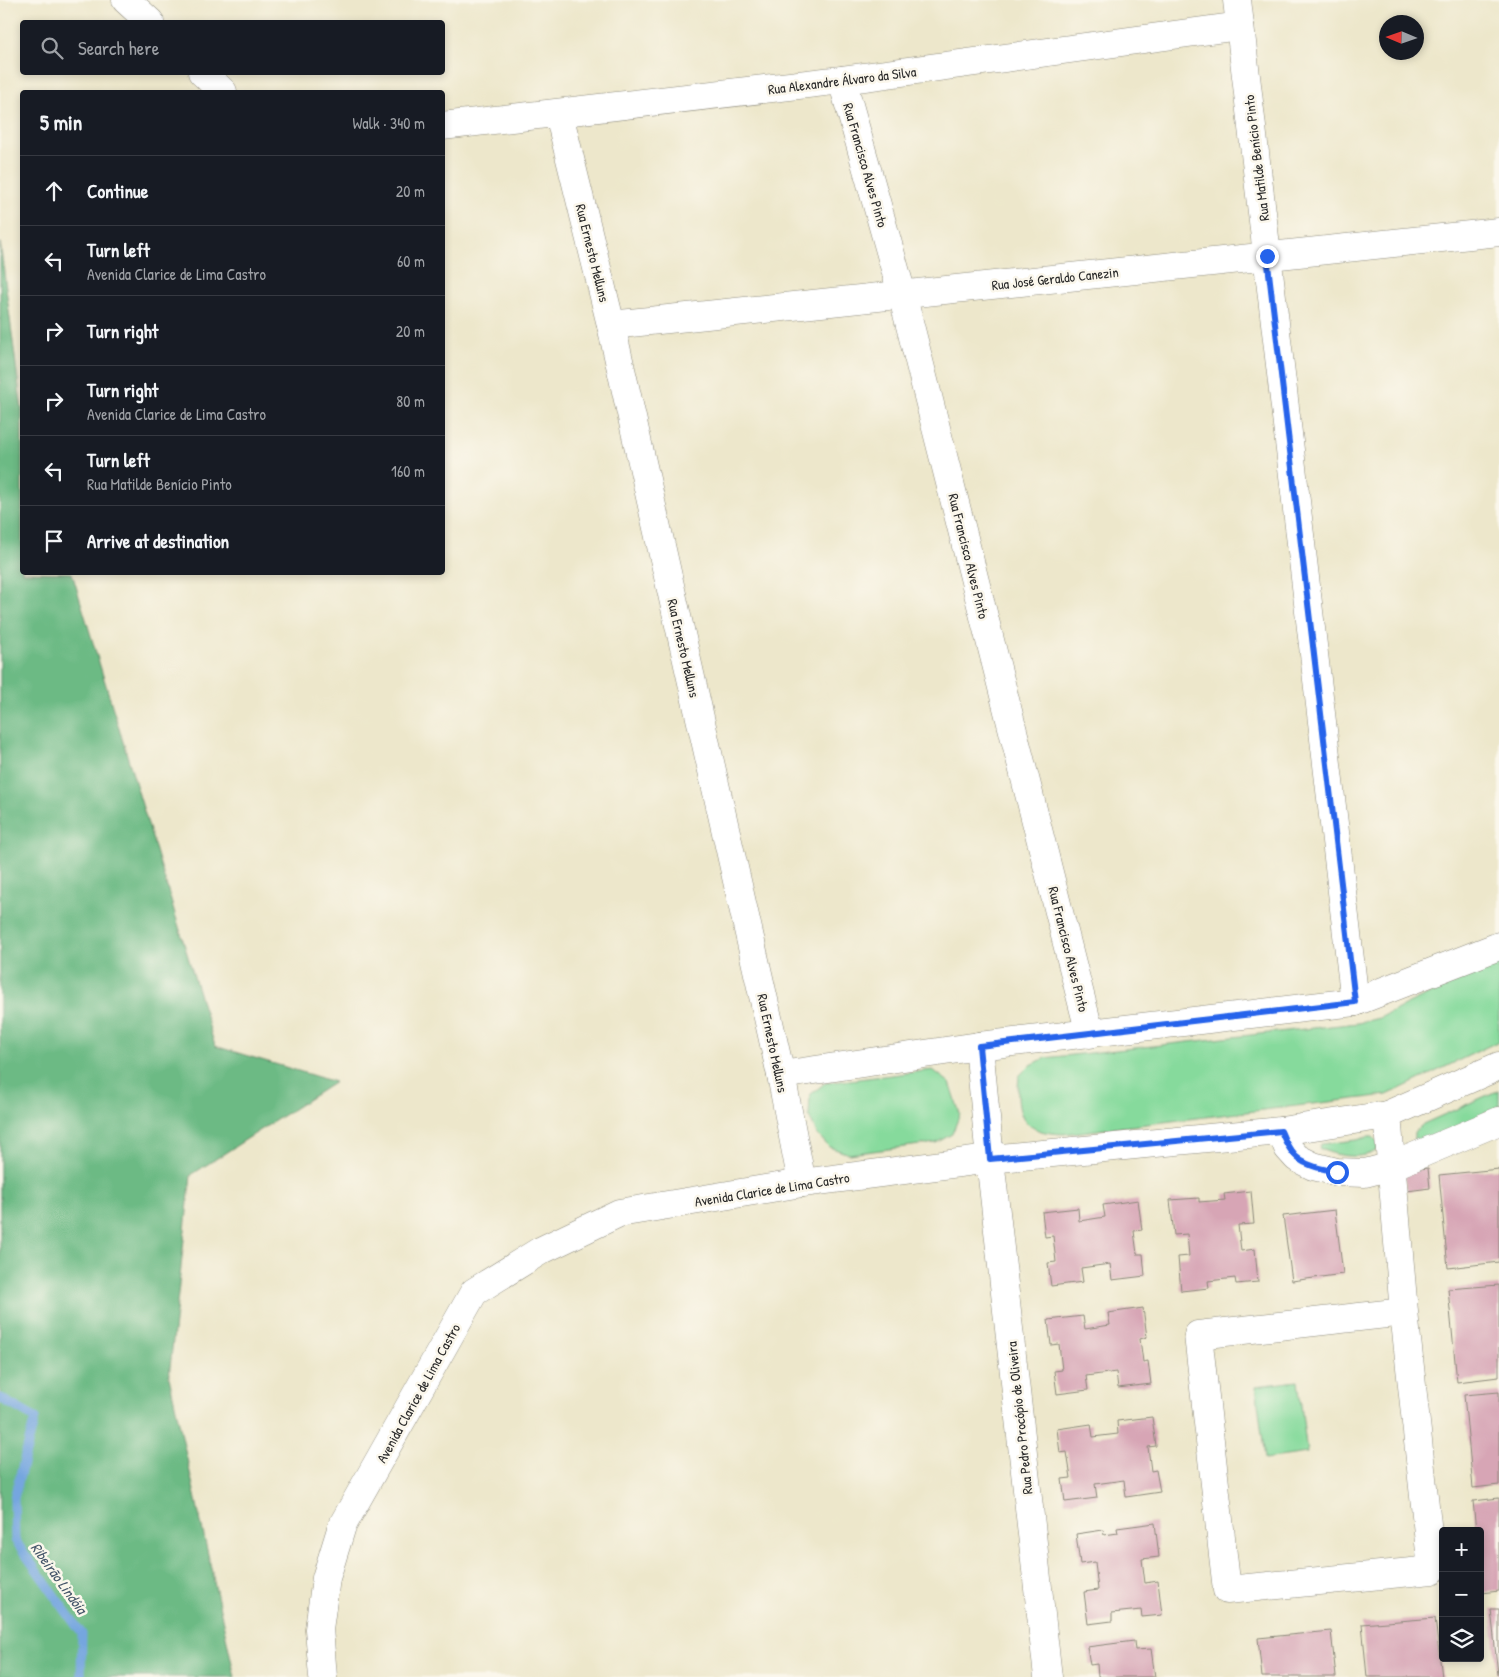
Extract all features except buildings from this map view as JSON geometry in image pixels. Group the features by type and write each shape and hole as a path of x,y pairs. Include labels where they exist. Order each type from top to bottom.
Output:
{"street":[{"path":"126,0 148,20"},
{"name":"Rua Alexandre Álvaro da Silva","path":"445,126 842,80 1239,13"},
{"name":"Rua Matilde Benício Pinto","path":"1239,13 1355,1002"},
{"path":"205,75 221,90"},
{"name":"Rua Francisco Alves Pinto","path":"842,80 902,294 1090,1034"},
{"name":"Rua Ernesto Melluns","path":"559,114 611,325 781,1075 802,1183"},
{"name":"Rua José Geraldo Canezin","path":"611,325 1499,232"},
{"path":"781,1075 979,1046 1355,1002 1499,946"},
{"name":"Rua Pedro Procópio de Oliveira","path":"979,1046 1048,1677"},
{"name":"Avenida Clarice de Lima Castro","path":"323,1677 320,1621 326,1578 342,1526 474,1292 540,1251 618,1213 802,1183 990,1159 1281,1131 1387,1116 1499,1066"},
{"path":"1387,1116 1404,1312 1432,1570 1227,1590 1198,1335 1404,1312"},
{"path":"1281,1131 1288,1148 1297,1158 1313,1166 1337,1172 1365,1172 1392,1166 1499,1122"}],"green space":[{"path":"0,242 20,395 20,575 73,575 215,1046 335,1082 191,1175 169,1377 235,1677 0,1677"},
{"path":"1499,961 1499,1041 1387,1095 1064,1134 1038,1130 1024,1119 1020,1111 1018,1101 1019,1076 1029,1066 1045,1058 1358,1023 1379,1018"},
{"path":"933,1070 950,1083 960,1114 952,1134 936,1143 849,1154 829,1147 817,1134 809,1116 810,1095 825,1083"},
{"path":"1499,1090 1499,1106 1434,1139 1417,1143 1414,1140 1414,1133 1423,1124"},
{"path":"1373,1137 1377,1141 1378,1149 1366,1155 1341,1155 1319,1148 1321,1144"},
{"path":"1298,1381 1307,1453 1265,1459 1256,1386"}],"waterway":[{"name":"Ribeirão Lindóia","path":"0,1398 35,1418 14,1498 15,1540 82,1634 81,1677"}],"route":[{"path":"1267,256 1355,1002 979,1046 990,1159 1281,1131 1288,1148 1297,1158 1313,1166 1337,1172"}]}
